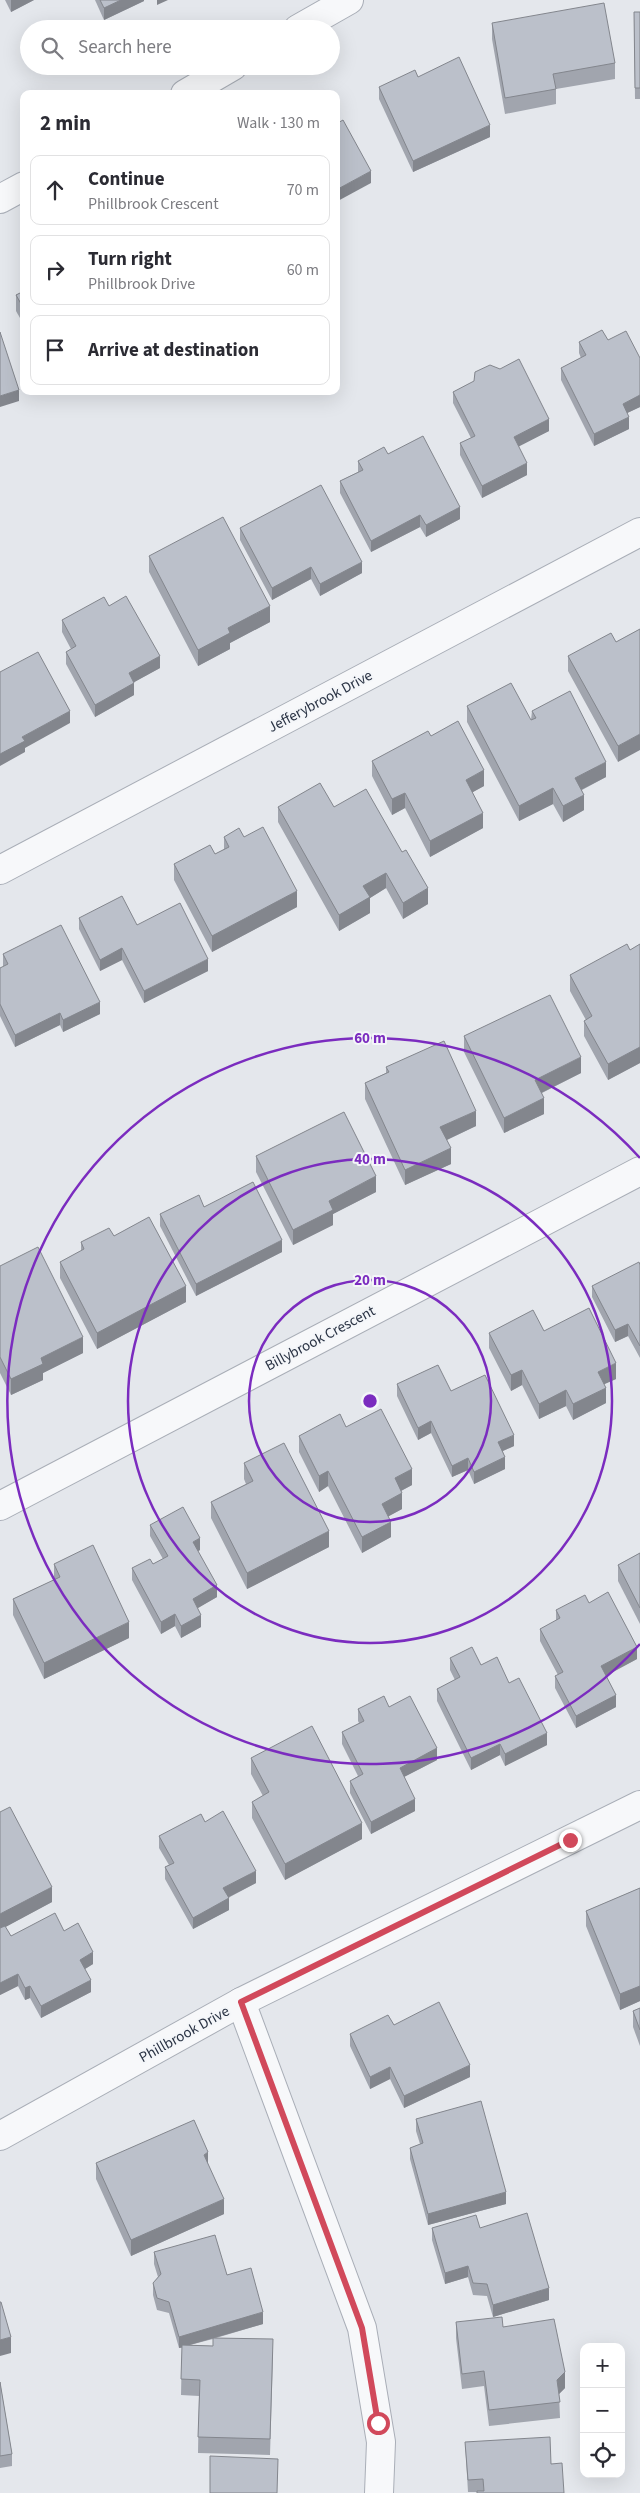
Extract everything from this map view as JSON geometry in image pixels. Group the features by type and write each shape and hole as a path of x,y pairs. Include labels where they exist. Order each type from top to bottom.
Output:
{"street":[{"path":"314,20 349,0"},
{"path":"192,90 218,75"},
{"path":"0,199 20,188"},
{"name":"Jefferybrook Drive","path":"0,870 640,532"},
{"name":"Billybrook Crescent","path":"0,1506 640,1171"},
{"name":"Phillbrook Drive","path":"0,2136 241,2002 640,1805"},
{"path":"241,2002 362,2328 381,2442 379,2493"}],"building":[{"path":"100,0 121,0 104,8"},
{"path":"604,3 615,63 553,74 556,89 505,98 492,23"},
{"path":"634,12 640,12 640,88 635,88"},
{"path":"459,57 490,125 413,161 379,87 415,70 418,77"},
{"path":"343,120 371,171 340,188 340,122"},
{"path":"20,293 20,302 16,295"},
{"path":"602,330 608,340 626,331 640,358 640,395 623,404 629,417 594,434 561,368 586,355 579,342"},
{"path":"0,332 19,390 0,396"},
{"path":"519,359 549,419 514,437 527,463 482,486 460,443 475,436 453,392 474,381 475,372 490,365 500,369"},
{"path":"423,436 460,507 426,525 420,515 371,541 340,481 363,470 358,461 384,447 388,454"},
{"path":"321,485 362,562 320,584 311,567 272,588 240,528"},
{"path":"223,517 270,606 228,628 230,633 198,650 149,556"},
{"path":"126,596 160,656 129,673 134,683 95,705 66,652 76,646 62,620 104,597 109,606"},
{"path":"640,629 640,734 618,746 568,656 611,633 616,642"},
{"path":"38,652 70,711 22,737 25,741 0,754 0,672"},
{"path":"511,683 531,720 536,718 532,711 570,691 606,762 575,778 584,795 563,806 553,788 519,806 467,706"},
{"path":"458,721 484,770 466,780 483,813 430,841 405,793 392,799 372,761 428,731 431,736"},
{"path":"320,783 334,807 366,789 402,852 406,850 428,888 403,903 386,873 363,886 370,897 339,915 278,807"},
{"path":"263,827 297,891 212,936 174,864 210,845 215,854 229,847 224,837 239,828 244,837"},
{"path":"122,896 137,925 180,903 208,959 144,991 122,948 100,960 79,918"},
{"path":"61,925 100,1002 63,1020 60,1013 15,1035 0,1004 0,968 8,964 3,954"},
{"path":"627,944 630,950 640,944 640,1047 608,1064 584,1021 592,1016 570,975"},
{"path":"550,995 581,1057 535,1080 544,1098 504,1118 464,1036"},
{"path":"444,1041 476,1111 440,1127 451,1148 405,1170 365,1083 389,1072 386,1067"},
{"path":"344,1112 376,1176 329,1201 333,1210 293,1230 256,1156"},
{"path":"253,1182 282,1240 196,1284 160,1214 199,1195 204,1207"},
{"path":"149,1217 186,1286 97,1333 60,1262 84,1249 81,1242 109,1228 114,1236"},
{"path":"38,1247 83,1337 41,1358 43,1364 11,1379 0,1357 0,1266"},
{"path":"639,1262 640,1346 628,1324 615,1330 592,1286"},
{"path":"589,1308 616,1363 598,1372 606,1388 573,1404 566,1390 539,1404 522,1370 511,1375 489,1333 533,1310 544,1331"},
{"path":"438,1365 451,1391 485,1375 514,1435 498,1442 505,1457 474,1472 468,1458 452,1466 431,1421 418,1428 397,1384"},
{"path":"381,1409 412,1469 395,1478 402,1493 382,1504 391,1522 362,1537 328,1471 319,1476 299,1436 340,1414 346,1427"},
{"path":"284,1443 329,1531 247,1573 211,1502 253,1481 244,1463"},
{"path":"183,1507 200,1538 193,1542 217,1585 193,1599 201,1615 181,1626 175,1614 161,1622 132,1568 150,1559 153,1564 168,1556 150,1525"},
{"path":"93,1545 129,1622 44,1663 13,1599 60,1577 54,1564"},
{"path":"640,1553 640,1608 618,1565"},
{"path":"608,1592 637,1647 601,1666 616,1695 576,1716 555,1676 563,1672 540,1629 560,1618 556,1610 585,1595 589,1603"},
{"path":"472,1647 481,1665 497,1657 509,1683 519,1678 547,1733 505,1754 500,1744 471,1758 437,1689 460,1677 450,1658"},
{"path":"384,1696 389,1707 410,1696 437,1748 400,1768 415,1799 371,1822 350,1781 363,1774 342,1732 364,1721 358,1709"},
{"path":"312,1726 362,1823 285,1864 252,1802 269,1792 251,1758"},
{"path":"10,1807 52,1887 0,1914 0,1812"},
{"path":"223,1811 256,1871 223,1888 229,1898 193,1918 165,1867 174,1863 159,1836 201,1814 205,1822"},
{"path":"640,1888 640,1986 620,1994 586,1911"},
{"path":"55,1913 64,1931 78,1923 93,1952 80,1960 91,1980 41,2006 30,1986 25,1988 18,1974 0,1983 0,1928 5,1926 11,1936"},
{"path":"439,2002 470,2065 404,2096 390,2067 370,2077 350,2034 388,2015 394,2025"},
{"path":"640,2008 640,2030 633,2011"},
{"path":"481,2101 506,2192 428,2214 410,2148 423,2143 416,2119"},
{"path":"194,2120 208,2152 204,2155 224,2199 131,2240 96,2163"},
{"path":"527,2213 549,2288 493,2305 487,2284 473,2283 468,2266 445,2273 432,2228 476,2215 480,2228"},
{"path":"215,2235 227,2275 251,2268 263,2312 179,2337 169,2302 157,2298 153,2283 161,2274 154,2252"},
{"path":"0,2302 11,2337 0,2340"},
{"path":"502,2317 503,2327 554,2319 565,2372 557,2380 560,2402 489,2410 484,2371 462,2374 456,2322"},
{"path":"213,2338 273,2339 270,2439 198,2437 200,2380 181,2379 182,2345 213,2346"},
{"path":"0,2382 12,2454 0,2456"},
{"path":"550,2437 551,2464 562,2463 564,2493 477,2493 477,2491 484,2491 483,2479 468,2480 465,2442"},
{"path":"210,2456 278,2459 277,2493 210,2493"}],"route":[{"path":"378,2423 362,2328 241,2002 570,1840"}]}
